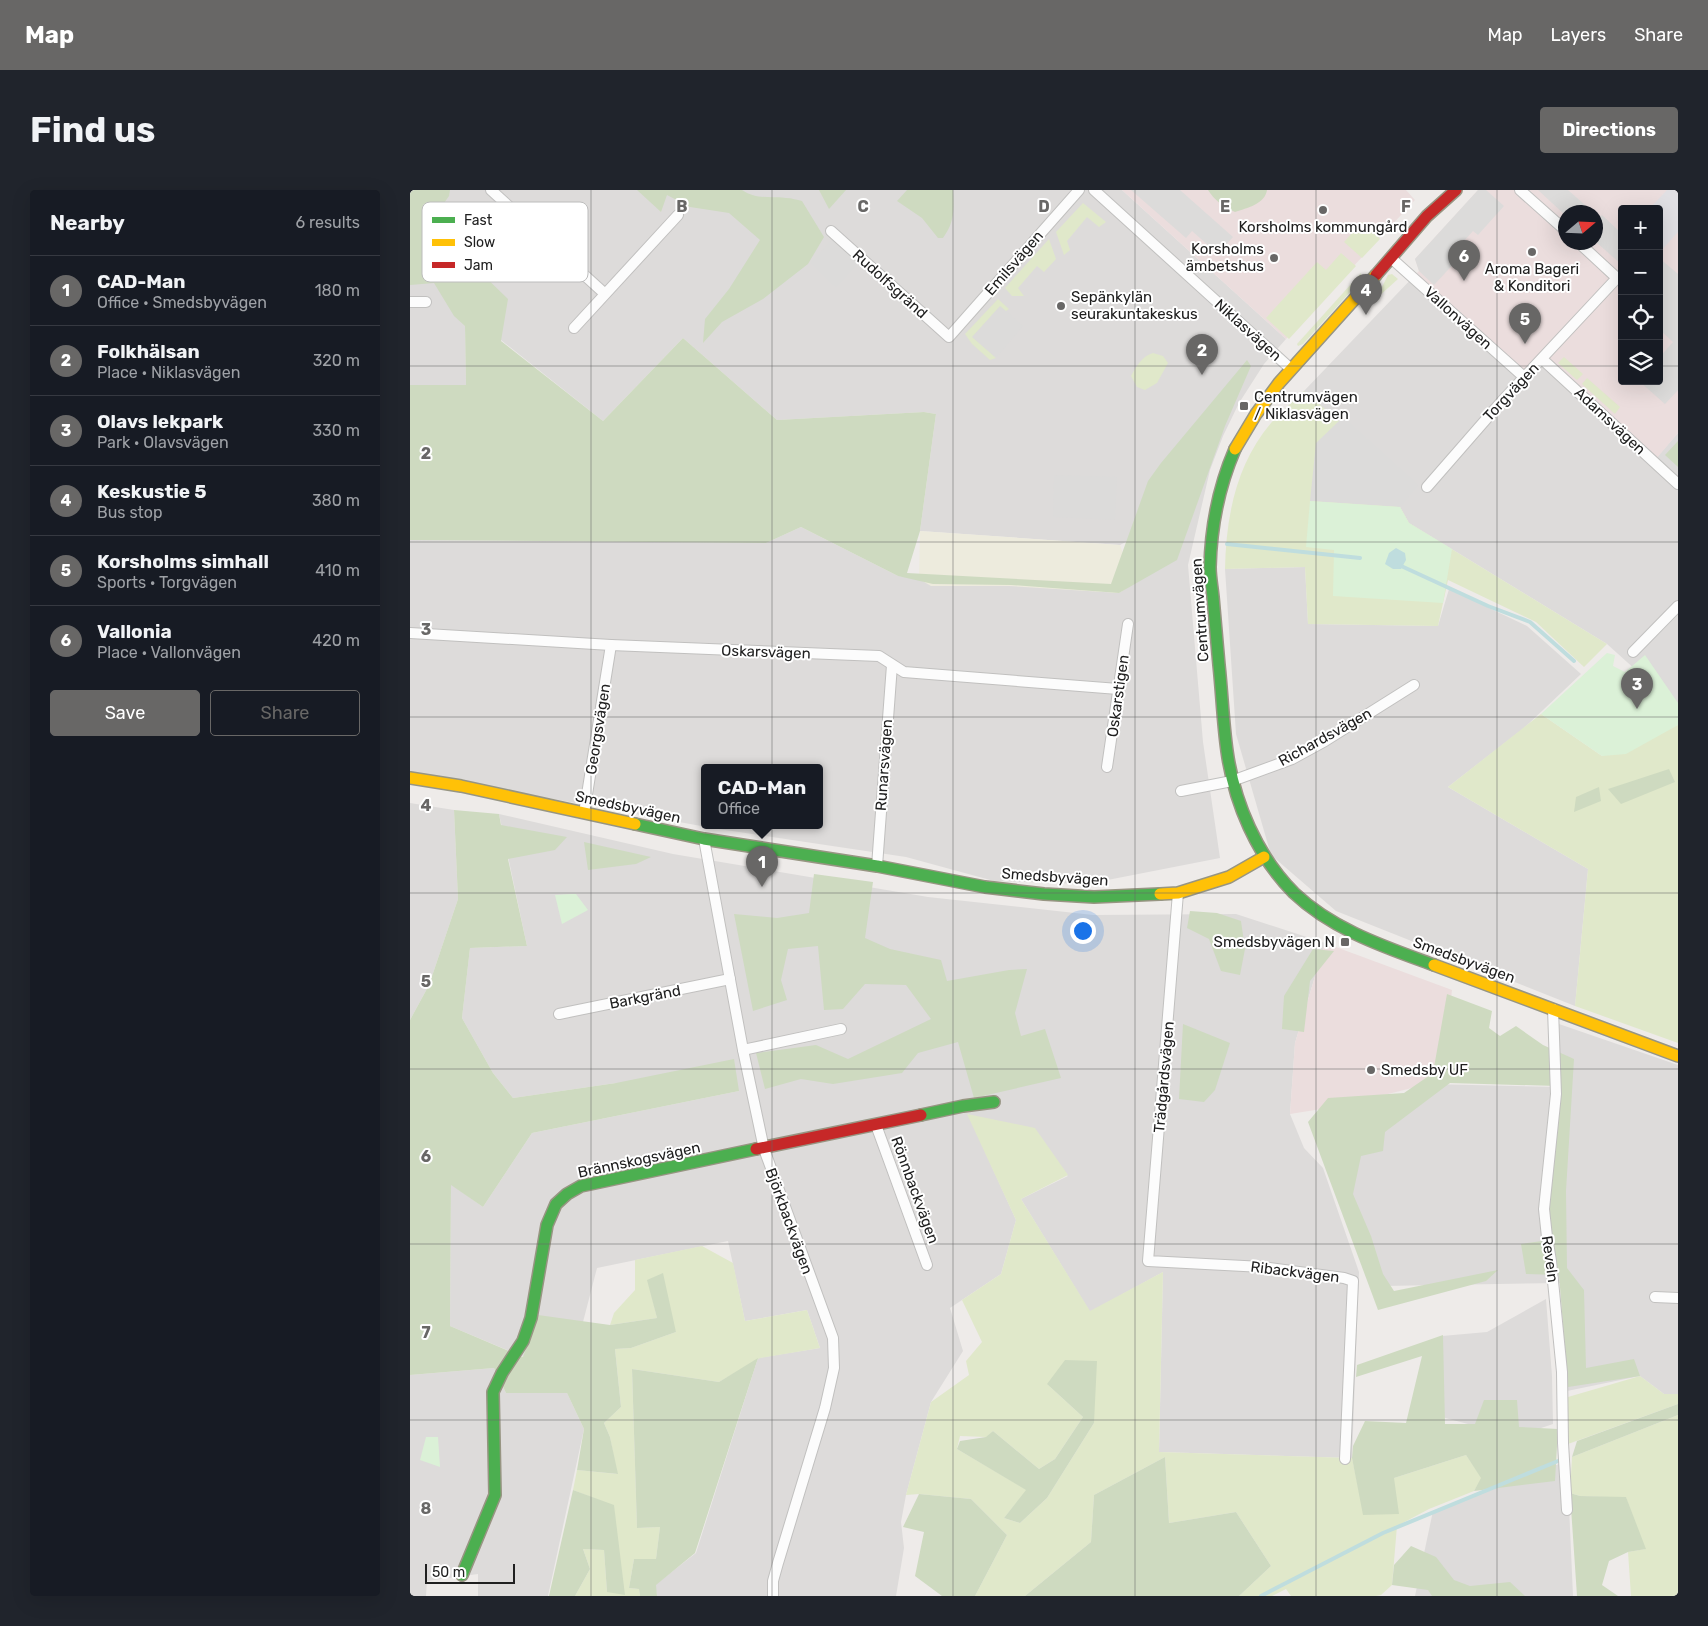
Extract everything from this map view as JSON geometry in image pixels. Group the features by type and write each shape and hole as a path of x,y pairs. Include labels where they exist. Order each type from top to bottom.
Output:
{"main road":[{"name":"Centrumvägen","path":"1264,857 1246,820 1232,780 1226,752 1210,567 1216,509 1224,475 1237,444 1256,414 1291,369 1427,216 1444,190"},
{"name":"Centrumvägen","path":"1427,216 1456,190"},
{"name":"Smedsbyvägen","path":"410,778 461,786 704,839 877,866 985,887 1044,894 1094,898 1178,893 1228,877 1264,857 1291,889 1312,908 1372,942 1678,1056"},
{"name":"Rönnbackvägen","path":"764,1149 963,1106 994,1102"},
{"name":"Brännskogsvägen","path":"462,1575 495,1495 493,1392 502,1373 523,1341 531,1318 547,1225 556,1204 567,1194 581,1186 764,1149"}],"street":[{"path":"492,190 505,202"},
{"name":"Emilsvägen","path":"950,337 1079,190"},
{"name":"Niklasvägen","path":"1094,190 1291,369"},
{"path":"1520,190 1558,224"},
{"path":"574,328 678,215"},
{"name":"Rudolfsgränd","path":"832,231 950,337"},
{"name":"Torgvägen","path":"1427,486 1524,377 1617,278 1587,250"},
{"name":"Vallonvägen","path":"1391,258 1524,377"},
{"path":"588,279 604,294"},
{"path":"410,302 426,302"},
{"name":"Adamsvägen","path":"1542,359 1678,484"},
{"path":"1633,652 1678,606"},
{"name":"Oskarstigen","path":"1108,767 1128,624"},
{"name":"Oskarsvägen","path":"410,633 611,645 879,656 904,672 1118,690"},
{"name":"Georgsvägen","path":"584,813 611,645"},
{"name":"Runarsvägen","path":"877,866 892,665"},
{"name":"Richardsvägen","path":"1232,780 1292,759 1325,741 1414,685"},
{"path":"1181,790 1232,780"},
{"name":"Björkbackvägen","path":"704,839 743,1050 764,1149 833,1338 834,1368 825,1408 773,1581 773,1596"},
{"name":"Trädgårdsvägen","path":"1148,1261 1178,893"},
{"name":"Barkgränd","path":"559,1014 730,979"},
{"name":"Reveln","path":"1553,1009 1556,1094 1544,1209 1562,1372 1563,1443 1567,1510"},
{"path":"743,1050 841,1029"},
{"name":"Rönnbackvägen","path":"876,1125 927,1265"},
{"name":"Ribackvägen","path":"1148,1261 1263,1267 1344,1278 1353,1281 1345,1458"},
{"path":"1655,1297 1678,1298"}],"shaded area":[{"path":"410,190 1122,190 1286,339 1264,364 1239,403 1223,436 1210,470 1188,565 1203,742 1220,858 1087,884 994,881 906,857 719,829 823,829 823,764 701,764 701,826 410,773 410,540 766,543 801,527 898,576 1119,593 1141,534 1120,545 920,531 936,414 924,412 777,420 683,338 603,421 465,309 466,386 410,385"},
{"path":"1122,190 1406,190 1415,200 1286,339"},
{"path":"1131,190 1180,190 1233,237 1218,254 1192,231 1186,238"},
{"path":"1478,190 1678,190 1678,433 1656,459 1540,355 1524,372 1416,274 1419,271 1415,259"},
{"path":"1478,190 1486,190 1504,206 1478,235 1473,231 1464,241 1470,246 1434,285 1419,271 1415,259"},
{"path":"1538,190 1568,190 1585,205 1558,205 1558,209"},
{"path":"1667,190 1678,190 1678,232 1663,249 1663,205 1653,205"},
{"path":"1603,216 1618,230 1618,261 1603,248"},
{"path":"834,237 860,261 836,287 811,263"},
{"path":"1663,261 1678,274 1678,390 1665,404 1644,385 1663,385 1663,353 1673,342 1663,333"},
{"path":"1416,274 1540,354 1656,458 1678,433 1678,708 1607,644 1409,523 1400,507 1310,501 1304,391"},
{"path":"1000,305 1023,326 996,358 972,337"},
{"path":"1346,420 1418,485 1400,507 1310,501 1316,443 1339,421"},
{"path":"1054,475 1117,477 1115,520 1053,517"},
{"path":"920,531 1120,545 1133,581 1119,593 1009,586 931,586 919,579"},
{"path":"1305,567 1308,624 1438,626 1449,589 1527,626 1581,674 1524,728 1448,787 1588,869 1575,1006 1336,911 1271,855 1236,734 1225,569"},
{"path":"410,803 454,810 458,899 429,985 410,1020"},
{"path":"499,814 673,854 928,897 1093,915 1236,914 1325,943 1295,1043 1290,1114 1304,1148 1323,1168 1359,1272 1352,1458 1159,1452 1163,1272 1090,1312 1021,1199 1068,1176 968,1114 1016,1220 1001,1274 950,1308 963,1351 931,1402 906,1495 901,1522 904,1548 896,1596 657,1596 655,1585 696,1553 758,1358 820,1348 807,1310 745,1321 728,1241 597,1268 569,1376 450,1326 451,1184 483,1207 532,1133 739,1091 616,1083 513,1098 493,1073 462,1018 470,948 527,946"},
{"path":"1325,943 1452,990 1441,1084 1428,1084 1340,1106 1290,1114 1295,1043"},
{"path":"1559,1024 1678,1065 1678,1394 1664,1394 1640,1376 1567,1391 1561,1283 1383,1286 1343,1199 1348,1143 1428,1084 1560,1087"},
{"path":"1546,1299 1552,1376 1553,1424 1476,1450 1468,1424 1438,1416 1442,1336 1487,1332"},
{"path":"494,1368 506,1393 567,1393 584,1429 548,1596 478,1596 478,1574 427,1581 426,1596 410,1596 410,1375"},
{"path":"1567,1461 1573,1596 1415,1596 1433,1511"}],"green space":[{"path":"410,190 450,190 445,202 422,202 422,282 490,282 508,299 501,341 603,421 683,338 777,420 924,412 936,414 920,531 907,573 1111,584 1148,481 1247,360 1251,366 1225,426 1177,560 1119,593 1011,585 933,584 898,576 801,527 766,543 410,540 410,385 466,385 465,326 454,316 434,283 410,285"},
{"path":"637,190 742,190 758,196 802,201 824,237 808,264 763,299 722,322 703,343 705,319 729,289 760,240 729,213 690,207 667,195 661,212"},
{"path":"819,190 846,190 829,209"},
{"path":"907,190 953,190 952,221 943,238 938,238 922,218 897,201"},
{"path":"1208,190 1267,190 1266,195 1259,202 1235,212 1220,203"},
{"path":"1083,203 1106,222 1099,227 1087,217 1067,241 1070,250 1064,255 1056,232"},
{"path":"1362,222 1380,239 1362,258 1344,242"},
{"path":"1049,239 1056,259 1044,272 1037,266 1018,288 1024,296 1012,296 1005,288"},
{"path":"1341,253 1356,266 1289,339 1266,318 1317,262 1326,270"},
{"path":"1361,273 1361,280 1303,344 1298,346 1297,344"},
{"path":"1392,274 1398,279 1378,297 1388,275"},
{"path":"998,299 1009,309 1006,311 1000,306 972,337 996,358 990,360 972,344 965,334"},
{"path":"1153,353 1163,356 1168,363 1157,383 1145,390 1137,387 1131,376 1143,359"},
{"path":"1564,357 1583,374 1577,380 1558,363"},
{"path":"1587,378 1620,407 1615,414 1582,384"},
{"path":"1304,391 1339,421 1316,443 1310,501 1400,507 1409,523 1607,644 1584,667 1536,622 1448,580 1438,626 1308,624 1305,567 1225,569 1231,511 1241,474 1259,439 1271,423"},
{"path":"1678,441 1678,467 1665,455"},
{"path":"1310,501 1400,507 1409,523 1452,549 1443,603 1333,596 1334,550 1306,547"},
{"path":"1607,653 1615,655 1613,666 1625,672 1645,655 1678,703 1678,725 1626,754 1602,756 1541,714"},
{"path":"1541,714 1602,756 1678,725 1678,1043 1575,1006 1588,869 1448,787"},
{"path":"1669,769 1675,782 1621,804 1608,789"},
{"path":"1599,787 1601,801 1574,812 1576,797"},
{"path":"454,810 499,814 501,825 567,837 555,850 508,859 527,946 470,948 462,1018 493,1073 513,1098 616,1083 734,1059 739,1091 532,1133 483,1207 451,1185 450,1326 523,1357 538,1315 610,1325 657,1318 647,1280 663,1273 676,1332 631,1348 615,1349 621,1407 604,1423 610,1437 618,1474 577,1470 584,1429 567,1393 506,1393 494,1368 410,1375 410,1020 429,985 458,899"},
{"path":"584,842 651,857 636,864 588,870"},
{"path":"814,874 873,882 865,938 890,949 941,960 947,981 1009,970 1027,969 1015,1013 1021,1036 1045,1029 1061,1078 974,1098 958,1042 918,1053 902,1073 833,1084 801,1079 765,1089 756,1053 816,1045 848,1059 931,1019 906,985 865,984 843,1009 824,1010 818,946 788,949 781,980 787,1000 753,1011 734,914 777,918 809,913"},
{"path":"576,894 588,910 562,924 555,895"},
{"path":"1190,911 1217,913 1241,921 1245,949 1240,975 1221,971 1209,939 1187,928"},
{"path":"1313,949 1334,951 1310,981 1304,1032 1282,1029 1284,996"},
{"path":"1447,994 1492,1011 1489,1028 1500,1036 1516,1026 1543,1045 1574,1059 1566,1191 1567,1268 1584,1290 1586,1368 1634,1359 1640,1376 1568,1387 1559,1275 1526,1274 1521,1244 1549,1240 1552,1143 1557,1086 1450,1083 1385,1132 1383,1151 1361,1156 1353,1194 1371,1236 1383,1274 1394,1291 1498,1270 1486,1281 1378,1310 1308,1122 1328,1098 1404,1093 1433,1073"},
{"path":"1183,1024 1230,1043 1215,1090 1204,1102 1179,1099"},
{"path":"967,1114 1035,1128 1068,1175 1021,1199 1090,1311 1163,1272 1159,1452 1352,1458 1364,1515 1394,1478 1466,1455 1482,1478 1474,1491 1429,1509 1397,1526 1392,1585 1381,1595 1291,1596 1286,1589 1272,1596 1239,1596 1271,1566 1236,1512 1169,1523 1165,1457 1094,1495 1091,1542 1025,1596 975,1596 1007,1535 971,1499 919,1494 906,1495 931,1402 969,1375 966,1361 982,1342 962,1300 1001,1274 1016,1220","holes":["1047,1384 1094,1423 1047,1498 1020,1523 1004,1518 1027,1490 957,1449 960,1436 987,1437 993,1431 1039,1469 1055,1459 1083,1417"]},
{"path":"702,1246 733,1263 745,1321 807,1310 820,1348 760,1358 719,1382 632,1369 637,1528 660,1527 656,1559 634,1559 629,1588 639,1589 640,1596 575,1596 590,1569 583,1549 604,1550 607,1592 614,1506 573,1490 577,1470 617,1474 610,1437 604,1423 621,1407 615,1349 631,1348 676,1332 648,1280 657,1318 610,1325 614,1313 635,1290 635,1260"},
{"path":"1443,1335 1445,1424 1475,1424 1484,1400 1517,1400 1519,1427 1558,1429 1555,1481 1474,1491 1481,1478 1466,1455 1394,1478 1399,1514 1363,1515 1352,1458 1353,1446 1365,1421 1406,1423 1422,1356 1356,1377 1357,1365"},
{"path":"758,1358 695,1553 656,1585 657,1596 640,1596 639,1589 629,1588 634,1559 656,1559 660,1527 637,1528 632,1369 719,1382"},
{"path":"1065,1360 1097,1361 1094,1423 1047,1498 1020,1523 1004,1518 1026,1490 957,1449 960,1441 986,1437 993,1431 1039,1469 1055,1459 1083,1417 1047,1384"},
{"path":"1640,1376 1664,1394 1678,1394 1678,1404 1568,1444 1568,1397"},
{"path":"1678,1404 1678,1415 1572,1457 1577,1441"},
{"path":"1678,1415 1678,1596 1631,1596 1628,1552 1645,1549 1626,1498 1580,1496 1570,1493 1572,1457"},
{"path":"426,1437 438,1437 440,1467 420,1460"},
{"path":"1165,1457 1169,1523 1236,1512 1271,1566 1239,1596 1025,1596 1091,1542 1094,1495"},
{"path":"573,1490 614,1505 625,1595 607,1592 604,1550 583,1549 590,1569 575,1596 549,1596"},
{"path":"1570,1493 1580,1496 1626,1497 1646,1549 1628,1552 1609,1561 1602,1585 1618,1596 1577,1596"},
{"path":"919,1494 971,1499 1007,1535 975,1596 942,1596 915,1576 924,1532 903,1527"},
{"path":"1411,1546 1436,1557 1454,1580 1470,1586 1510,1582 1525,1596 1432,1596 1428,1590 1392,1585 1394,1565"}],"water":[{"path":"1396,548 1405,553 1406,560 1401,569 1393,569 1385,564 1389,553"}],"waterway":[{"path":"1227,544 1360,558"},
{"path":"1399,565 1488,606 1530,622 1574,661"},
{"path":"1261,1596 1383,1533 1558,1461"}],"traffic: fast":[{"path":"1235,449 1224,477 1217,507 1212,536 1210,567 1224,730 1230,770 1242,809 1258,845 1269,862 1294,893 1309,906 1360,936 1434,965"},
{"path":"635,824 704,839 877,866 985,887 1044,894 1094,897 1160,894"},
{"path":"921,1115 994,1102"},
{"path":"462,1575 495,1495 493,1392 502,1373 523,1341 531,1318 547,1225 556,1204 567,1194 581,1186 756,1149"}],"traffic: slow":[{"path":"1235,449 1256,414 1279,383 1376,275"},
{"path":"410,778 461,786 635,824"},
{"path":"1160,894 1178,893 1229,877 1264,857"},
{"path":"1434,965 1678,1056"}],"traffic: jam":[{"path":"1376,275 1427,216 1456,190"},
{"path":"756,1149 921,1115"}],"place":[{"name":"Korsholms kommungård","path":"1323,210"},
{"name":"Aroma Bageri & Konditori","path":"1532,252"},
{"name":"Korsholms ämbetshus","path":"1274,258"},
{"name":"Vallonia","path":"1464,281"},
{"name":"Sepänkylän seurakuntakeskus","path":"1061,306"},
{"name":"Keskustie 5","path":"1366,315"},
{"name":"Korsholms simhall","path":"1525,344"},
{"name":"Folkhälsan","path":"1202,375"},
{"name":"Centrumvägen / Niklasvägen","path":"1244,406"},
{"name":"Olavs lekpark","path":"1637,709"},
{"name":"CAD-Man","path":"762,887"},
{"name":"Smedsbyvägen N","path":"1345,942"},
{"name":"Smedsby UF","path":"1371,1070"}]}
